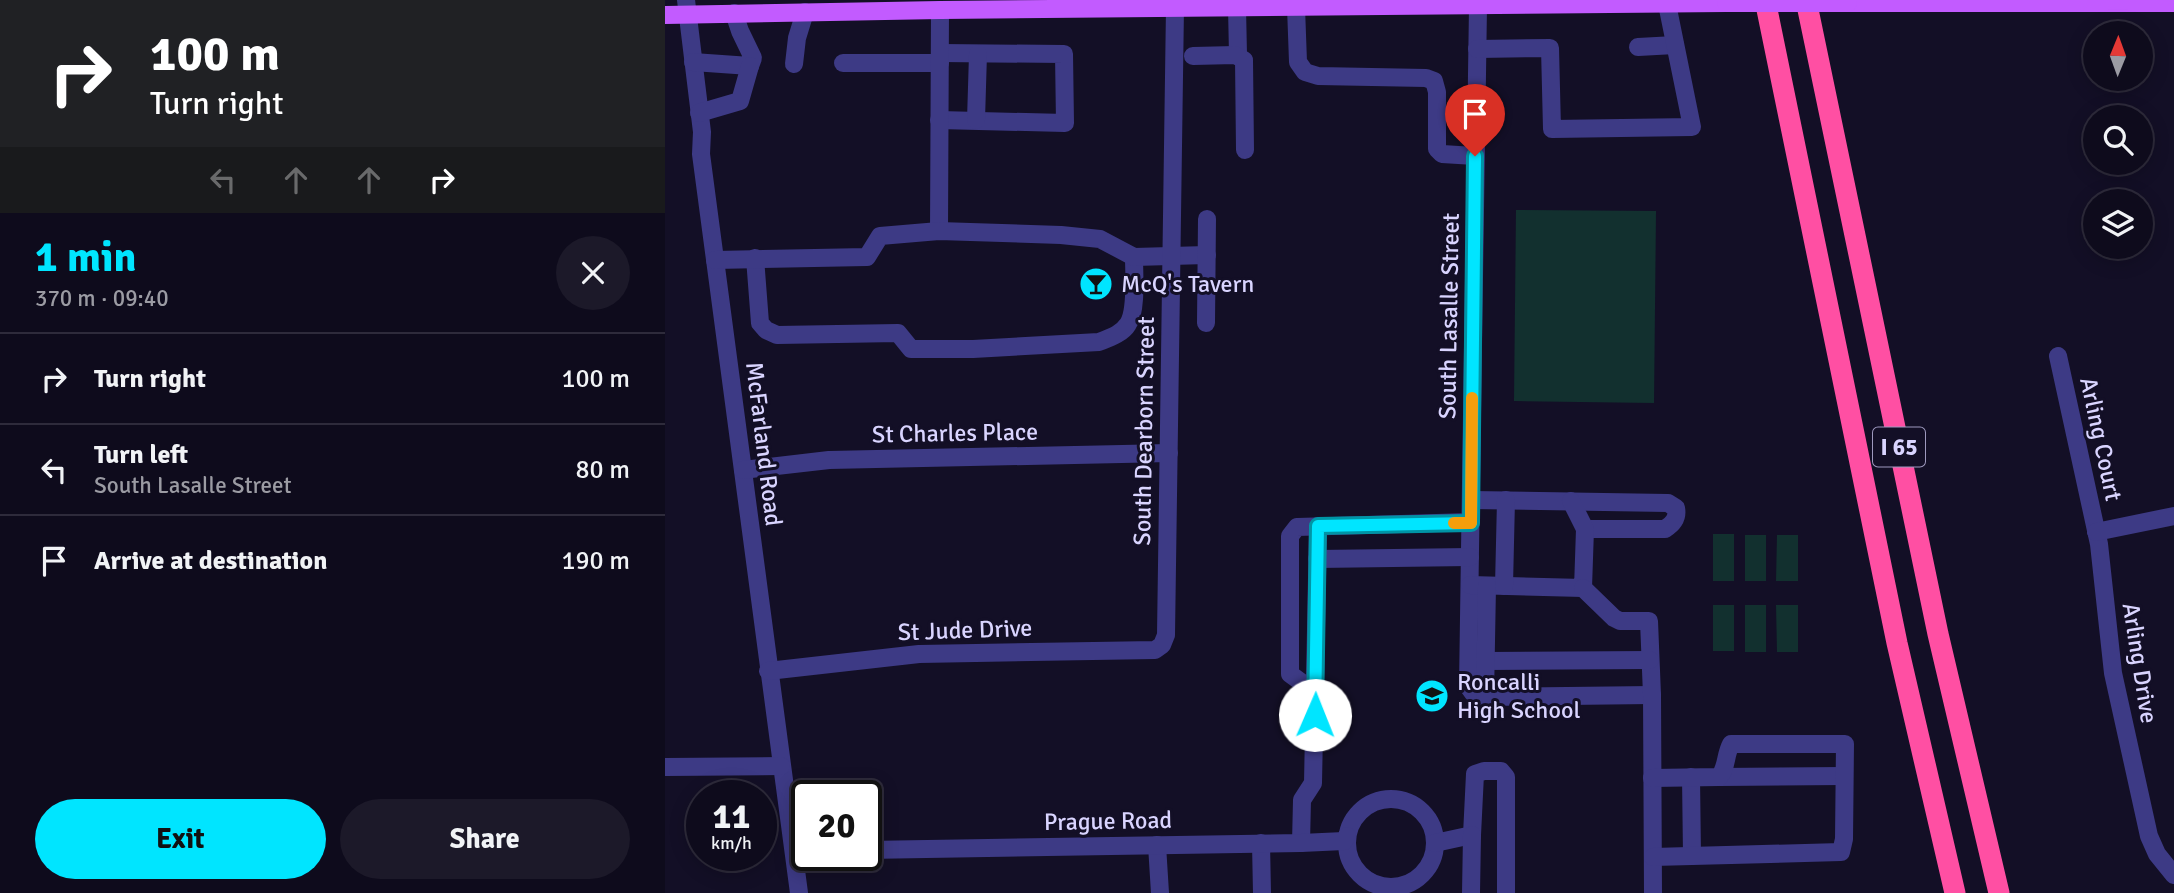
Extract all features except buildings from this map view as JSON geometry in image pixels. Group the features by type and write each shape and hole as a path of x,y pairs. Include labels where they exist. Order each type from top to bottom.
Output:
{"highway":[{"name":"I 65","path":"1765,0 1897,643 1955,893"},
{"name":"I 65","path":"1806,0 1935,621 1999,893"}],"main road":[{"path":"665,15 687,7 734,13 831,6 1041,4 1061,9 1175,7 1195,4 1237,7 1401,3 1478,6 1541,2 2174,3"}],"street":[{"path":"1477,49 1551,48 1552,129 1692,127 1675,46 1659,3"},
{"path":"939,231 942,6"},
{"name":"South Lasalle Street","path":"1478,6 1470,557 1487,586"},
{"name":"McFarland Road","path":"687,7 701,154 781,766 791,811"},
{"name":"South Dearborn Street","path":"1162,645 1165,635 1169,453 1175,7"},
{"path":"1237,7 1238,55"},
{"path":"1296,7 1298,62 1305,72 1318,76 1426,78 1434,81 1437,92 1437,149 1442,154 1475,156"},
{"path":"794,8 797,38 794,64"},
{"path":"699,113 740,101 753,58 734,13"},
{"path":"1638,47 1675,46"},
{"path":"977,120 978,54"},
{"path":"843,63 978,54 1065,54 1065,123 939,120"},
{"path":"1193,56 1238,55 1244,60 1245,150"},
{"path":"693,62 750,66"},
{"path":"1206,323 1207,219"},
{"path":"715,260 867,257 880,236 939,231 1100,239 1134,257 1207,255"},
{"path":"755,258 760,323 766,330 777,335 898,332 911,349 973,349 1099,342 1117,334 1128,324 1132,311 1134,257"},
{"name":"Arling Court","path":"2058,356 2096,532"},
{"name":"St Charles Place","path":"743,470 829,460 1169,453"},
{"path":"1471,500 1668,503 1676,508 1677,512 1675,520 1665,529 1585,529"},
{"path":"1506,500 1468,686 1473,693 1485,697 1651,695"},
{"path":"1571,501 1585,529 1583,588"},
{"path":"2096,532 2174,516"},
{"path":"1316,693 1290,674 1290,536 1297,527 1471,523"},
{"path":"1301,843 1302,800 1313,783 1318,526"},
{"name":"Arling Drive","path":"2096,532 2113,673 2149,836 2157,855 2174,875"},
{"path":"1317,559 1470,557"},
{"path":"1487,586 1583,588 1614,618 1620,621 1649,621 1653,893"},
{"path":"1485,697 1487,586"},
{"name":"St Jude Drive","path":"768,671 919,654 1155,650 1162,645"},
{"path":"1486,660 1650,660"},
{"path":"1653,857 1841,852 1844,839 1845,744 1731,744 1726,753 1724,771 1719,777"},
{"path":"665,767 781,766"},
{"path":"1471,893 1475,774 1484,771 1501,771 1506,777 1506,893"},
{"path":"1652,778 1844,776"},
{"path":"1691,777 1692,856"},
{"path":"1395,799 1419,808 1428,818 1435,843 1427,869 1417,878 1393,890 1377,885 1364,886 1350,860 1347,836 1351,823 1369,804 1395,799"},
{"path":"1435,843 1472,835"},
{"name":"Prague Road","path":"882,850 1301,843 1344,841 1347,836"},
{"path":"1261,842 1262,893"},
{"path":"1157,845 1160,893"},
{"name":"McFarland Road","path":"799,893 800,871"}],"green space":[{"path":"1516,210 1656,211 1654,403 1514,401"},
{"path":"1713,534 1734,534 1734,581 1713,581"},
{"path":"1745,535 1766,535 1766,581 1745,581"},
{"path":"1777,535 1798,535 1798,581 1776,581"},
{"path":"1713,605 1734,605 1734,651 1713,651"},
{"path":"1745,605 1766,605 1766,652 1745,652"},
{"path":"1776,605 1798,605 1798,652 1777,652"}],"slow traffic":[{"path":"1454,523 1471,523 1472,398"}],"place":[{"name":"McQ's Tavern","path":"1096,284"},
{"name":"Roncalli High School","path":"1432,696"}],"route":[{"path":"1315,715 1318,526 1471,523 1475,156"}]}
